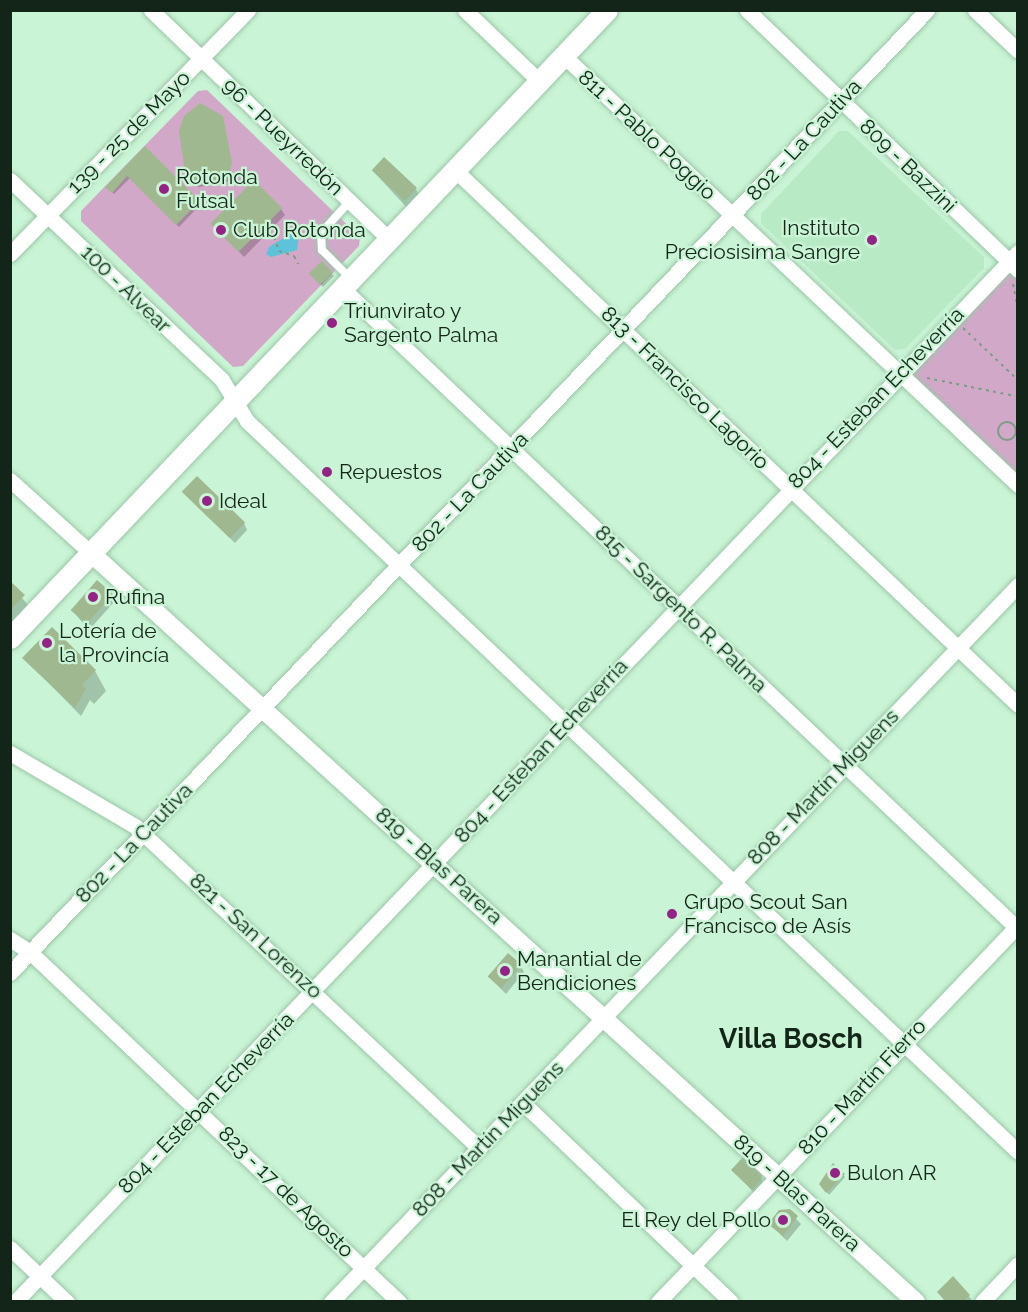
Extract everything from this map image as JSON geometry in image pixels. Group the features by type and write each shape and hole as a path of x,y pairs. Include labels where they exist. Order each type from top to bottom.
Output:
{"main road":[{"path":"10,639 607,10"}],"street":[{"name":"96 - Pueyrredón","path":"151,10 389,239"},
{"name":"139 - 25 de Mayo","path":"10,254 248,10"},
{"path":"465,10 540,82"},
{"name":"809 - Bazzini","path":"747,10 840,101 1014,261"},
{"name":"802 - La Cautiva","path":"10,973 143,832 266,708 399,564 513,449 623,329 927,10"},
{"path":"975,10 1017,51"},
{"name":"811 - Pablo Poggio","path":"564,56 732,216 904,369 1017,485"},
{"name":"813 - Francisco Lagorio","path":"456,171 1017,705"},
{"name":"100 - Alvear","path":"10,180 222,380 247,421 1017,1152"},
{"name":"804 - Esteban Echeverría","path":"15,1302 904,369 953,318 1014,261"},
{"name":"815 - Sargento R. Palma","path":"348,285 513,449 1017,927"},
{"path":"10,480 92,554"},
{"name":"819 - Blas Parera","path":"92,554 266,708 916,1302"},
{"name":"808 - Martín Miguens","path":"331,1302 524,1104 732,880 1017,585"},
{"name":"821 - San Lorenzo","path":"10,753 143,832 314,990 479,1148"},
{"name":"810 - Martín Fierro","path":"658,1302 902,1043 1017,927"},
{"name":"823 - 17 de Agosto","path":"10,939 30,952 399,1302"},
{"path":"524,1104 731,1302"},
{"path":"10,1248 67,1302"},
{"path":"982,1302 1017,1264"}],"lane":[{"path":"348,285 322,250 321,233 350,201"}],"path":[{"path":"264,227 274,237 282,253 294,256 298,264"},
{"path":"1014,261 1017,310"},
{"path":"953,318 1017,380"},
{"path":"904,369 920,376 1015,396"},
{"path":"1017,388 1015,396 1017,410"},
{"path":"1012,424 1014,436 1000,437 1001,424 1012,424 1017,419"}],"shaded area":[{"name":"Club Rotonda","path":"207,90 360,237 359,246 243,366 233,367 81,221 81,211 198,91"},
{"name":"Instituto Preciosisima Sangre","path":"839,131 848,131 984,257 984,268 905,349 895,350 761,223 761,214"},
{"path":"1008,269 1018,278 1017,473 911,373"}],"water":[{"path":"292,233 299,236 297,250 271,257 266,254 269,247"}],"building":[{"path":"200,103 223,116 232,163 228,179 202,185 192,184 186,178 179,131 184,116"},
{"name":"Rotonda Futsal","path":"145,146 200,201 176,225 127,176 112,193 105,187"},
{"path":"384,157 417,188 405,201 372,170"},
{"path":"254,180 282,208 238,252 210,224"},
{"path":"322,261 333,273 320,285 309,273"},
{"path":"197,476 245,523 230,538 182,492"},
{"path":"97,580 113,594 87,624 71,610"},
{"path":"10,581 25,595 10,610"},
{"path":"52,627 96,670 82,685 86,689 75,708 22,658"},
{"name":"Manantial de Bendiciones","path":"508,953 522,965 501,988 488,976"},
{"path":"745,1155 761,1170 762,1179 752,1190 731,1170"},
{"path":"833,1163 845,1174 826,1193 819,1184"},
{"name":"El Rey del Pollo","path":"790,1209 798,1216 783,1236 768,1224 779,1210"},
{"path":"953,1276 970,1295 963,1302 946,1302 937,1292"}],"place":[{"name":"Rotonda Futsal","path":"164,189"},
{"name":"Club Rotonda","path":"221,230"},
{"name":"Instituto Preciosisima Sangre","path":"872,240"},
{"name":"Triunvirato y Sargento Palma","path":"332,323"},
{"name":"Repuestos","path":"327,472"},
{"name":"Ideal","path":"207,501"},
{"name":"Rufina","path":"93,597"},
{"name":"Lotería de la Provincía","path":"47,643"},
{"name":"Grupo Scout San Francisco de Asís","path":"672,914"},
{"name":"Manantial de Bendiciones","path":"505,971"},
{"name":"Bulon AR","path":"835,1173"},
{"name":"El Rey del Pollo","path":"783,1220"}],"district":[{"name":"Villa Bosch","path":"791,1039"}]}
